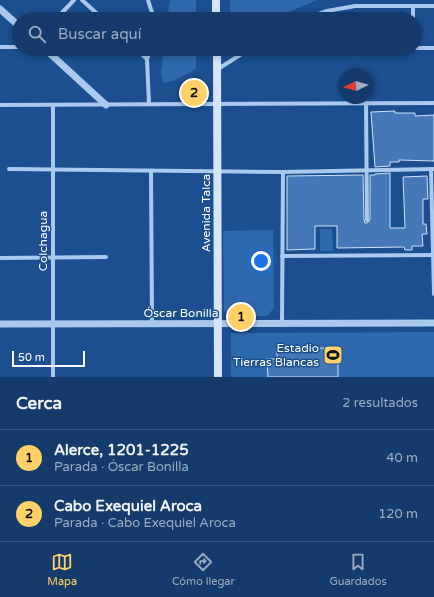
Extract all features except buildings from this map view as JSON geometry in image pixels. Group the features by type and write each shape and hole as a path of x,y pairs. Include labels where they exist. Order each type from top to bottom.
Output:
{"main road":[{"path":"216,0 216,12"},
{"name":"Avenida Talca","path":"217,56 218,377"}],"street":[{"path":"63,12 74,0"},
{"path":"82,0 95,12"},
{"path":"148,0 152,12"},
{"path":"324,12 355,6 434,6"},
{"path":"413,6 413,12"},
{"path":"0,9 12,20"},
{"path":"0,47 12,47"},
{"path":"422,48 434,48"},
{"path":"52,56 106,105"},
{"path":"144,56 147,59"},
{"path":"148,56 147,59 149,104"},
{"path":"217,69 238,56"},
{"path":"0,105 338,103"},
{"path":"374,103 434,103"},
{"path":"366,104 367,220"},
{"name":"Colchagua","path":"53,105 53,377"},
{"path":"10,169 217,172 433,169 434,294"},
{"path":"151,171 152,324"},
{"path":"282,324 283,172"},
{"path":"282,256 434,255"},
{"path":"0,258 106,257"},
{"name":"Óscar Bonilla","path":"0,324 434,323"}],"shaded area":[{"path":"170,0 196,0 196,12 168,12"},
{"path":"230,0 317,0 289,12 230,12"},
{"path":"163,56 196,56 196,69 173,81 163,83 161,73"},
{"path":"320,229 332,229 333,251 320,251"},
{"path":"273,230 274,308 267,316 231,317 224,311 223,231"},
{"name":"Estadio Tierras Blancas","path":"434,332 434,377 231,377 231,333"}],"place":[{"name":"Cabo Exequiel Aroca","path":"194,93"},
{"name":"Alerce, 1201-1225","path":"241,317"},
{"name":"Estadio Tierras Blancas","path":"333,355"}]}
